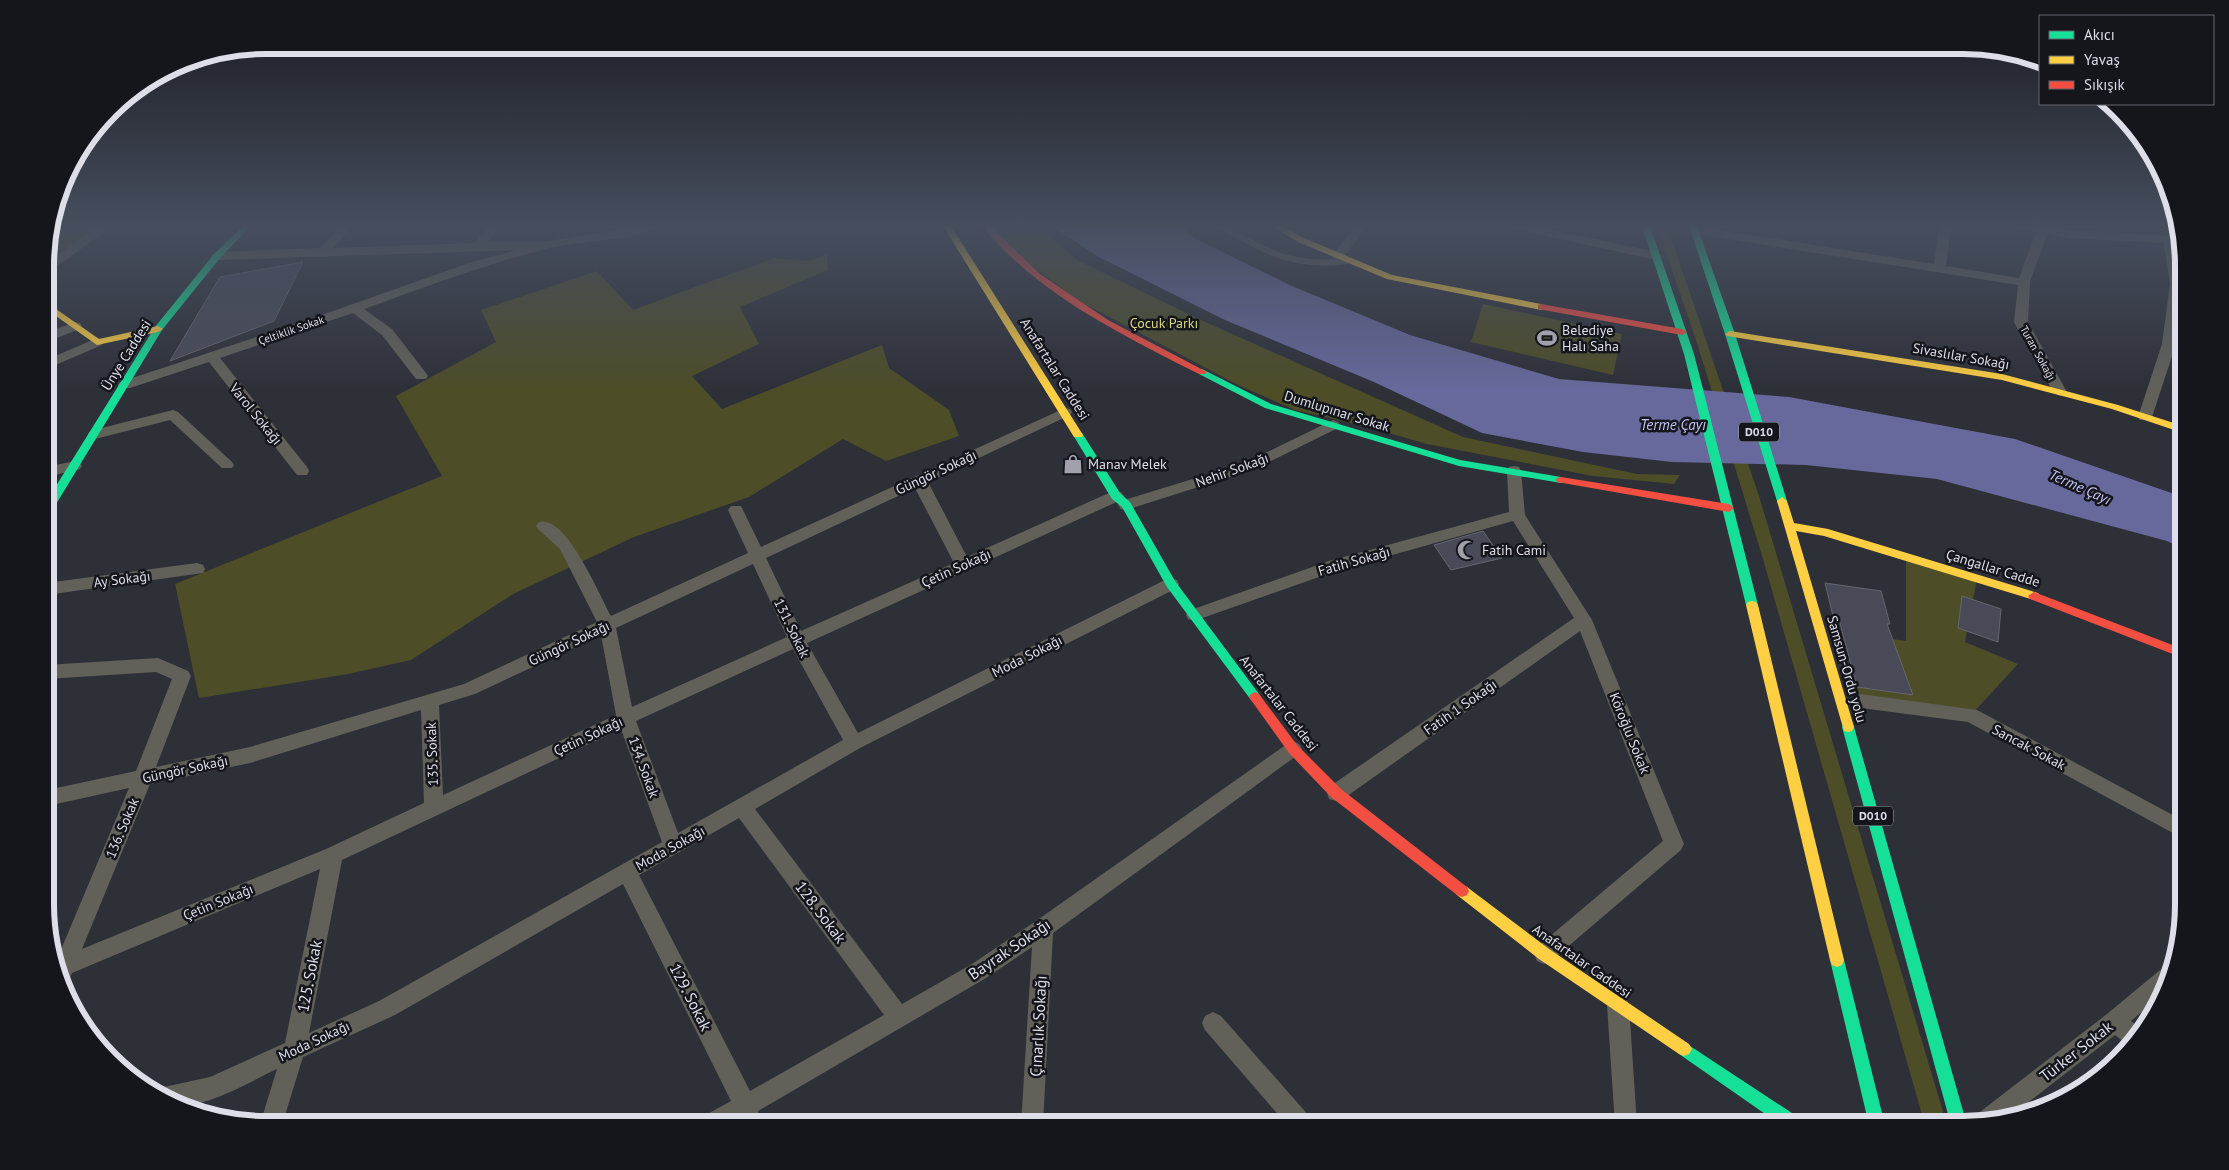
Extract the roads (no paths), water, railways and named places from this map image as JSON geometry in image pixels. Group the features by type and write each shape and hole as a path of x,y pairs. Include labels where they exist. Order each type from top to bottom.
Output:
{"main road":[{"name":"Ünye Caddesi","path":"54,499 158,329 197,281"},
{"name":"Anafartalar Caddesi","path":"982,281 1121,500 1171,584 1293,749 1336,793 1544,954 1782,1116"},
{"name":"Dumlupınar Sokak","path":"1044,281 1105,322 1268,406 1459,463 1729,508"},
{"path":"1406,281 1682,332"},
{"path":"1664,281 1689,354 1729,508 1874,1116"},
{"name":"Samsun-Ordu yolu","path":"1712,281 1783,509 1790,526 1957,1116"},
{"path":"54,312 97,342 158,329"},
{"name":"Sivaslılar Sokağı","path":"1730,334 2002,378 2060,392 2175,427"},
{"name":"Çangallar Cadde","path":"1790,526 1824,532 2052,602 2175,651"}],"street":[{"name":"Çeltiklik Sokak","path":"125,385 430,281"},
{"path":"2016,281 2024,282"},
{"name":"Turan Sokağı","path":"2024,282 2021,322 2060,392"},
{"path":"354,308 387,332 421,376"},
{"path":"54,335 75,326"},
{"path":"54,361 97,342"},
{"path":"2145,417 2175,348"},
{"name":"Varol Sokağı","path":"211,356 302,471"},
{"name":"Güngör Sokağı","path":"54,797 250,755 469,689 1065,412"},
{"path":"94,434 173,415 226,464"},
{"name":"Nehir Sokağı","path":"1121,500 1250,466 1333,425"},
{"path":"54,470 75,466"},
{"name":"Köroğlu Sokak","path":"1514,471 1518,515 1584,620 1674,844 1544,954"},
{"path":"919,480 963,565"},
{"name":"Çetin Sokağı","path":"64,969 333,855 963,565 1121,500"},
{"name":"131. Sokak","path":"736,510 797,641 854,743"},
{"name":"Fatih Sokağı","path":"1194,614 1336,565 1518,515"},
{"name":"134. Sokak","path":"544,526 566,546 607,625 626,719 673,847"},
{"name":"Ay Sokağı","path":"54,588 197,569"},
{"name":"Moda Sokağı","path":"175,1096 211,1088 387,1008 854,743 1171,584"},
{"name":"Fatih 1 Sokağı","path":"1336,793 1584,620"},
{"name":"136. Sokak","path":"54,672 158,665 182,676 143,778 63,965"},
{"name":"135. Sokak","path":"430,700 434,808"},
{"name":"Sancak Sokak","path":"1861,701 1971,715 2175,826"},
{"name":"Bayrak Sokağı","path":"747,1115 899,1018 979,971 1043,928 1293,749"},
{"name":"128. Sokak","path":"742,807 899,1018"},
{"name":"125. Sokak","path":"274,1116 294,1051 333,855"},
{"name":"129. Sokak","path":"628,872 747,1115"},
{"name":"Çınarlık Sokağı","path":"1033,1116 1043,928"},
{"name":"Türker Sokak","path":"1997,1113 2115,1021 2160,983"},
{"path":"1618,1005 1625,1116"},
{"path":"2115,1021 2130,1034"},
{"path":"1213,1023 1294,1116"}],"water":[{"name":"Terme Çayı","path":"1146,281 1281,281 1410,335 1559,379 1789,397 2015,439 2175,494 2175,545 2167,541 1937,479 1806,465 1672,462 1583,452 1482,433 1374,382 1225,320"}],"place":[{"name":"Belediye Halı Saha","path":"1547,338"},
{"name":"Manav Melek","path":"1073,464"},
{"name":"Fatih Cami","path":"1467,550"}],"park label":[{"name":"Çocuk Parkı","path":"1164,323"}]}
